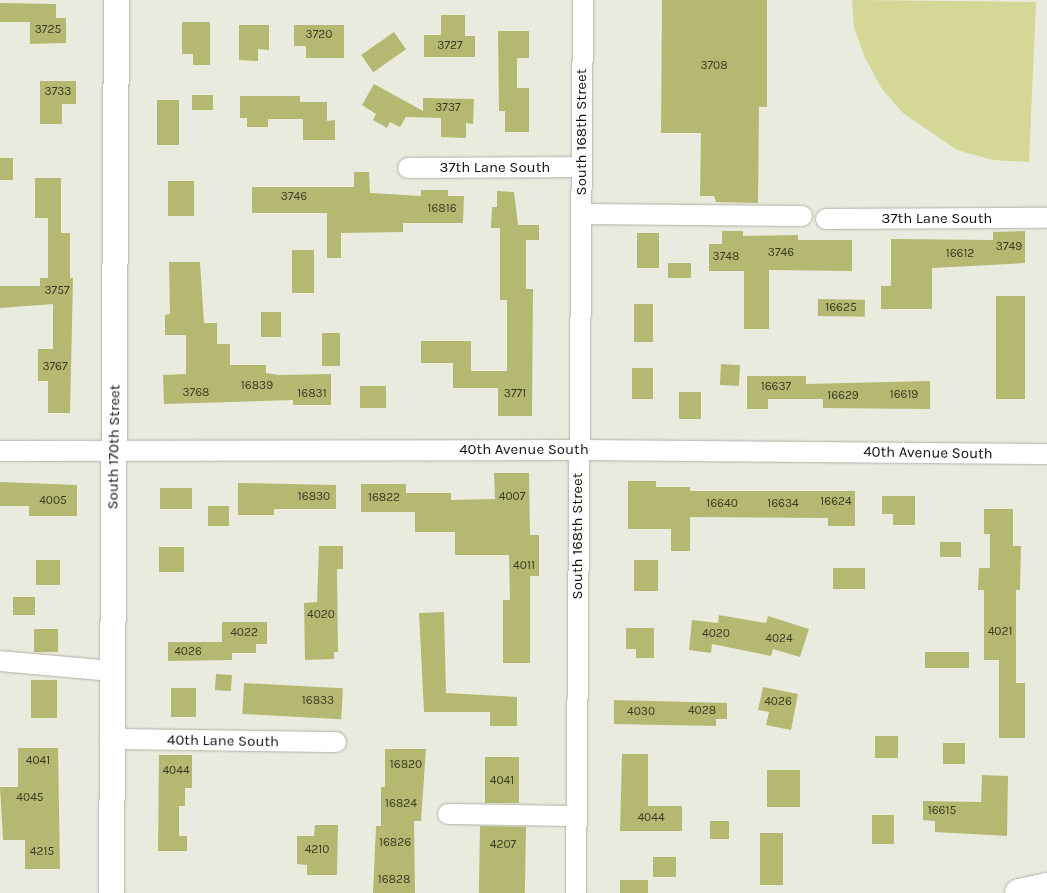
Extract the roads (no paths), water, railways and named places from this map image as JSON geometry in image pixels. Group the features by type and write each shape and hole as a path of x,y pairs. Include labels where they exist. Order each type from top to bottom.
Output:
{"main road":[{"path":"1019,893 1047,887"}],"street":[{"name":"South 170th Street","path":"111,893 110,740 114,451 116,0"},
{"name":"South 168th Street","path":"576,893 583,0"},
{"name":"37th Lane South","path":"408,168 582,167"},
{"path":"582,214 802,216"},
{"name":"37th Lane South","path":"826,219 1047,218"},
{"name":"40th Avenue South","path":"0,451 579,450 1047,454"},
{"path":"0,661 111,671"},
{"name":"40th Lane South","path":"110,740 336,742"},
{"path":"448,814 576,816"}]}
